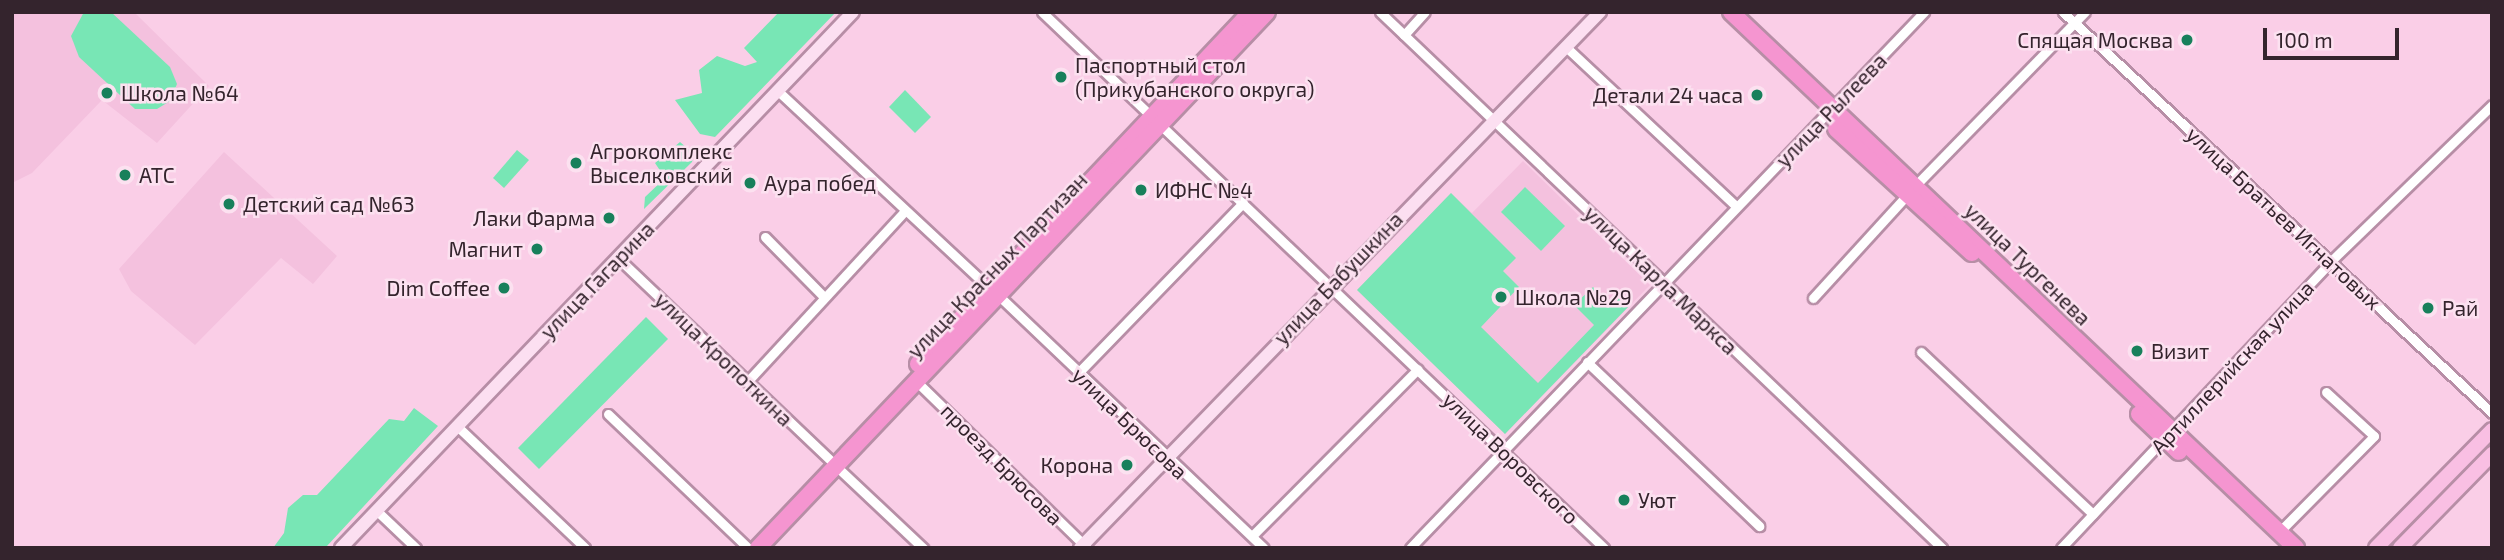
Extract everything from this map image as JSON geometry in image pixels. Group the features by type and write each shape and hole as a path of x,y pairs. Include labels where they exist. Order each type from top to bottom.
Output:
{"highway":[{"name":"улица Красных Партизан","path":"1156,121 1251,12"},
{"name":"улица Красных Партизан","path":"833,463 1156,121 1267,12"},
{"name":"улица Тургенева","path":"1716,12 1911,190 2281,540 2296,548"},
{"name":"улица Тургенева","path":"1731,12 1828,114"},
{"name":"улица Красных Партизан","path":"750,547 916,381 993,291"}],"main road":[{"path":"2376,548 2492,430"},
{"path":"2400,548 2492,454"}],"street":[{"name":"улица Гагарина","path":"341,548 853,12"},
{"name":"улица Воровского","path":"1042,12 1604,548"},
{"name":"улица Карла Маркса","path":"1380,12 1942,548"},
{"path":"1404,35 1425,12"},
{"name":"улица Бабушкина","path":"1084,547 1331,286 1600,12"},
{"name":"улица Братьев Игнатовых","path":"2063,12 2492,413"},
{"path":"1813,298 1911,190 2085,12"},
{"name":"улица Рылеева","path":"1410,548 1736,206 1828,114 1917,15"},
{"path":"1566,47 1736,206"},
{"name":"улица Брюсова","path":"778,91 993,291 1165,459 1264,548"},
{"name":"Артиллерийская улица","path":"2061,548 2331,261 2492,105"},
{"path":"1078,373 1243,203"},
{"path":"747,382 905,211"},
{"path":"765,237 824,297"},
{"name":"улица Кропоткина","path":"618,258 923,548"},
{"path":"1921,352 2094,514"},
{"path":"1587,362 1759,526"},
{"path":"1252,536 1418,369"},
{"name":"проезд Брюсова","path":"916,381 1084,547"},
{"path":"2281,540 2374,436 2326,392"},
{"path":"608,414 750,547"},
{"path":"457,426 585,548"},
{"path":"377,511 416,548"}],"shaded area":[{"name":"Школа №64","path":"12,12 134,12 209,86 157,143 102,100 32,173 12,183"},
{"name":"Детский сад №63","path":"224,152 337,256 313,284 281,258 195,345 131,291 119,269"},
{"name":"Школа №29","path":"1523,161 1650,285 1505,434 1357,290 1451,193 1472,213"}],"green space":[{"path":"84,12 111,12 170,67 177,84 170,101 157,109 135,109 79,57 71,36"},
{"path":"779,12 836,12 715,137 700,134 675,100 702,93 699,70 717,56 745,66 757,62 744,48"},
{"path":"905,90 931,117 915,133 889,107"},
{"path":"680,142 694,154 692,162 644,209 645,197 665,178 655,163"},
{"path":"517,150 529,160 504,188 493,178"},
{"path":"1525,187 1565,226 1541,251 1501,212"},
{"path":"1451,193 1516,258 1503,271 1519,287 1481,327 1538,383 1594,325 1574,305 1593,287 1611,305 1622,294 1631,304 1505,434 1357,290"},
{"path":"646,317 668,339 539,469 518,448"},
{"path":"414,408 438,426 327,546 273,548 284,533 288,508 303,495 317,495 389,419 404,421"}],"place":[{"name":"Спящая Москва","path":"2187,40"},
{"name":"Паспортный стол (Прикубанского округа)","path":"1061,77"},
{"name":"Школа №64","path":"107,93"},
{"name":"Детали 24 часа","path":"1757,95"},
{"name":"Агрокомплекс Выселковский","path":"576,163"},
{"name":"АТС","path":"125,175"},
{"name":"Аура побед","path":"750,183"},
{"name":"ИФНС №4","path":"1141,190"},
{"name":"Детский сад №63","path":"229,204"},
{"name":"Лаки Фарма","path":"609,218"},
{"name":"Магнит","path":"537,249"},
{"name":"Dim Coffee","path":"504,288"},
{"name":"Школа №29","path":"1501,297"},
{"name":"Рай","path":"2428,308"},
{"name":"Визит","path":"2137,351"},
{"name":"Корона","path":"1127,465"},
{"name":"Уют","path":"1624,500"}]}
